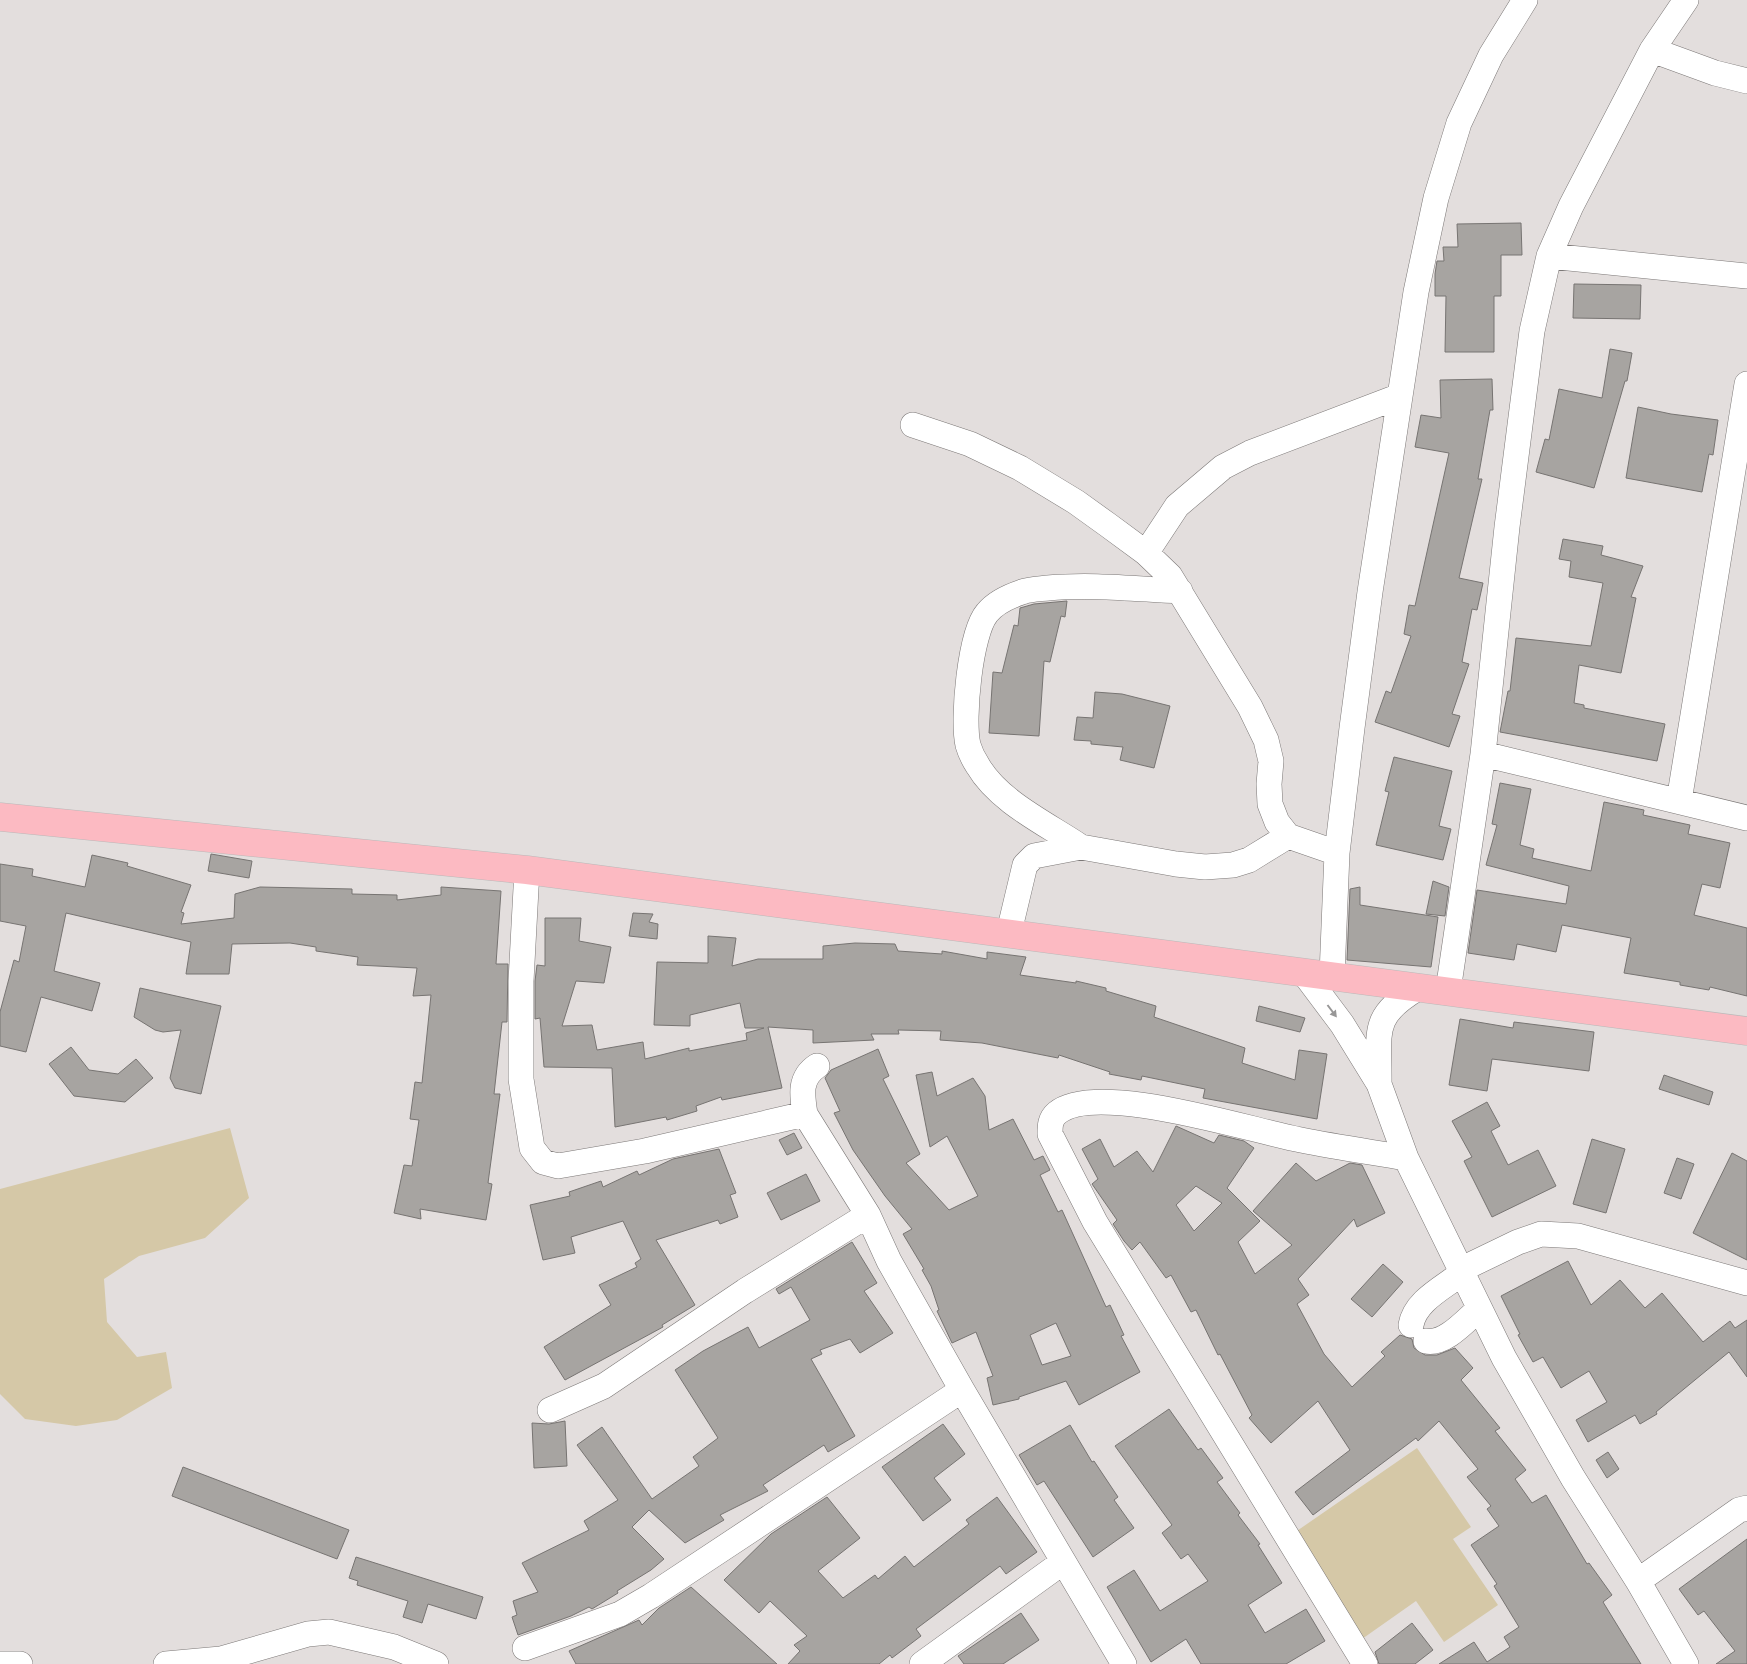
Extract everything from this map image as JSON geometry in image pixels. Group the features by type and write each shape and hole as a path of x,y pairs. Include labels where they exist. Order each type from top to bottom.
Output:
{"main road":[{"path":"0,817 527,870 1009,932 1747,1031"}],"street":[{"path":"1332,975 1337,853 1370,592 1416,292 1436,198 1459,123 1491,55 1525,0"},
{"path":"1448,991 1483,754 1507,527 1532,331 1549,256 1571,206 1652,50 1686,0"},
{"path":"1652,50 1715,74 1747,81"},
{"path":"1549,256 1747,276"},
{"path":"1146,553 1178,506 1223,467 1250,453 1400,396"},
{"path":"1679,801 1746,398"},
{"path":"913,425 970,444 1020,468 1076,502 1146,553 1170,576 1250,707 1266,740 1271,761 1270,804 1276,822 1288,836 1337,853"},
{"path":"1081,847 1019,806 993,786 978,766 968,746 966,726 973,650 978,628 987,612 1004,599 1024,591 1078,585 1180,592"},
{"path":"1483,754 1747,818"},
{"path":"1009,932 1025,865 1034,856 1081,847 1205,867 1233,865 1249,860 1288,836"},
{"path":"527,870 521,981 520,1079 532,1148 543,1162 558,1166 645,1151 805,1114"},
{"path":"1303,972 1342,1024 1379,1084 1406,1158 1504,1358 1573,1478 1638,1580 1686,1664"},
{"path":"1379,1084 1380,1034 1383,1017 1398,999 1418,988"},
{"path":"817,1066 808,1072 804,1081 802,1096 805,1114 868,1215 889,1261 962,1390 1124,1664"},
{"path":"1354,1660 1095,1222 1050,1134 1050,1121 1057,1113 1071,1106 1110,1102 1178,1110 1300,1140 1406,1158"},
{"path":"550,1410 604,1386 745,1291 868,1215"},
{"path":"1479,1309 1442,1338 1434,1342 1418,1333 1413,1315 1419,1306 1461,1272 1541,1234 1578,1236 1747,1283"},
{"path":"525,1648 620,1614 652,1596 962,1390"},
{"path":"1638,1580 1739,1510 1747,1508"},
{"path":"922,1664 1063,1562"},
{"path":"166,1664 221,1658 308,1634 329,1632 394,1647 436,1664"},
{"path":"0,1664 20,1664"}],"shaded area":[{"path":"230,1128 249,1198 205,1238 139,1256 104,1279 107,1322 137,1357 166,1352 172,1388 117,1420 76,1426 25,1419 0,1394 0,1189"},
{"path":"1417,1448 1471,1527 1453,1539 1498,1605 1444,1642 1416,1601 1362,1639 1291,1535"}],"building":[{"path":"1521,223 1522,255 1501,255 1501,296 1494,296 1494,352 1445,352 1446,296 1435,296 1437,261 1444,261 1443,247 1458,247 1457,224"},
{"path":"1574,284 1641,285 1640,319 1573,318"},
{"path":"1610,349 1632,353 1627,381 1625,381 1594,488 1536,472 1545,439 1549,440 1559,389 1602,398"},
{"path":"1492,379 1493,410 1490,410 1478,479 1482,479 1459,578 1483,583 1477,610 1472,609 1462,662 1469,664 1452,714 1460,716 1449,747 1375,722 1386,691 1391,693 1411,636 1404,634 1409,605 1415,606 1449,453 1415,447 1421,415 1441,418 1440,380"},
{"path":"1638,407 1671,414 1718,420 1713,455 1709,454 1702,492 1626,478"},
{"path":"1563,539 1603,546 1601,555 1643,566 1631,597 1636,598 1621,673 1579,665 1574,703 1584,705 1584,708 1665,724 1657,761 1500,732 1508,691 1510,691 1516,638 1591,646 1603,583 1569,577 1571,561 1559,559"},
{"path":"1067,601 1065,617 1061,616 1050,662 1044,661 1039,736 989,733 993,672 1002,673 1014,625 1018,626 1020,608 1034,604"},
{"path":"1095,692 1122,694 1170,706 1154,768 1120,760 1123,747 1091,744 1091,741 1074,740 1077,717 1093,718"},
{"path":"1394,757 1452,771 1439,826 1451,829 1443,860 1376,845 1389,792 1385,791"},
{"path":"1500,783 1531,789 1520,845 1534,849 1532,858 1591,871 1604,802 1644,810 1643,815 1690,825 1688,834 1730,843 1720,888 1702,884 1694,915 1747,928 1747,996 1710,987 1709,990 1680,985 1680,982 1624,973 1631,938 1562,925 1556,952 1517,944 1514,960 1468,953 1477,890 1566,904 1569,886 1486,865 1497,825 1492,824"},
{"path":"211,854 252,861 249,878 208,871"},
{"path":"92,855 128,863 127,866 191,885 181,912 184,913 181,924 234,918 235,894 260,887 352,889 352,894 397,895 397,900 441,895 441,887 501,891 496,964 508,964 507,1022 502,1022 494,1094 500,1094 488,1183 492,1184 486,1220 420,1209 421,1219 394,1213 404,1165 412,1166 419,1120 410,1119 415,1082 422,1083 431,995 413,996 417,968 357,965 358,957 316,951 316,947 290,943 232,944 229,974 186,974 191,942 66,913 54,971 100,983 92,1011 41,997 26,1052 0,1046 0,1012 14,960 19,962 26,926 0,921 0,864 33,869 32,876 85,887"},
{"path":"1433,881 1449,887 1445,916 1426,914"},
{"path":"1360,887 1360,905 1438,917 1431,967 1347,960 1350,889"},
{"path":"633,913 653,914 649,922 658,924 657,939 629,936"},
{"path":"545,918 581,918 579,941 611,947 604,983 576,981 562,1026 592,1025 597,1050 643,1042 645,1059 689,1048 689,1051 747,1040 746,1033 764,1028 745,1028 740,1003 690,1015 690,1026 654,1025 657,962 708,963 708,936 736,938 732,966 758,959 823,959 823,946 855,943 895,944 898,951 942,954 942,951 987,959 987,952 1026,957 1020,975 1076,983 1076,981 1106,988 1106,991 1156,1006 1154,1017 1245,1048 1242,1063 1295,1080 1299,1050 1327,1054 1317,1119 1203,1098 1205,1089 1142,1076 1141,1080 1109,1074 1110,1072 1059,1055 1058,1058 982,1043 940,1040 941,1031 898,1030 899,1034 871,1034 874,1040 813,1043 813,1030 768,1027 782,1088 722,1100 721,1097 696,1106 697,1111 667,1120 666,1117 615,1127 612,1068 544,1067 540,1018 535,1019 535,981 537,965 545,966"},
{"path":"140,988 221,1006 201,1094 175,1088 170,1078 181,1030 163,1032 155,1030 134,1017"},
{"path":"1259,1006 1305,1018 1300,1032 1256,1021"},
{"path":"1460,1019 1513,1028 1514,1022 1594,1032 1589,1071 1492,1059 1487,1091 1449,1085"},
{"path":"71,1047 89,1070 118,1074 136,1059 153,1078 125,1102 74,1096 49,1064"},
{"path":"878,1049 889,1076 883,1079 920,1154 906,1163 949,1210 978,1196 947,1136 930,1147 916,1075 932,1072 937,1096 973,1078 985,1096 989,1130 1013,1119 1034,1160 1043,1156 1050,1170 1040,1175 1058,1212 1062,1210 1106,1307 1110,1305 1124,1335 1121,1336 1140,1372 1079,1405 1066,1381 1019,1397 1019,1399 993,1405 987,1378 993,1376 976,1332 952,1343 937,1311 939,1310 931,1286 922,1270 924,1269 903,1234 912,1229 885,1196 853,1150 834,1113 840,1111 825,1078 831,1070","holes":["1056,1323 1071,1356 1042,1365 1030,1335"]},
{"path":"1664,1075 1713,1092 1709,1105 1659,1089"},
{"path":"1487,1102 1500,1126 1491,1131 1508,1165 1538,1150 1556,1186 1492,1217 1464,1161 1472,1157 1452,1121"},
{"path":"1176,1126 1214,1143 1219,1135 1244,1141 1254,1148 1227,1188 1260,1221 1238,1242 1255,1274 1292,1245 1253,1211 1296,1163 1316,1181 1350,1163 1362,1165 1385,1213 1357,1227 1354,1219 1298,1279 1309,1295 1297,1304 1324,1354 1352,1387 1385,1356 1381,1352 1400,1335 1412,1339 1414,1348 1425,1355 1437,1355 1455,1348 1473,1368 1461,1380 1500,1428 1495,1431 1526,1470 1515,1479 1532,1503 1546,1495 1587,1564 1589,1563 1612,1595 1603,1602 1641,1664 1439,1664 1474,1642 1487,1662 1510,1647 1504,1637 1519,1627 1494,1586 1497,1584 1471,1545 1499,1526 1487,1509 1491,1506 1467,1477 1478,1469 1439,1421 1418,1441 1416,1438 1313,1515 1295,1492 1350,1450 1318,1401 1271,1443 1249,1418 1252,1415 1220,1354 1218,1355 1196,1310 1191,1312 1171,1275 1166,1278 1140,1242 1132,1250 1113,1224 1117,1220 1092,1184 1098,1179 1082,1149 1100,1139 1114,1167 1137,1151 1153,1172","holes":["1196,1186 1222,1203 1194,1231 1176,1205"]},
{"path":"794,1133 802,1148 787,1155 779,1140"},
{"path":"1592,1139 1625,1149 1606,1213 1573,1204"},
{"path":"719,1149 736,1193 730,1195 738,1217 720,1224 718,1220 656,1240 695,1305 662,1325 663,1327 565,1380 544,1347 611,1305 599,1285 637,1267 635,1263 641,1259 623,1221 571,1237 575,1253 543,1260 530,1205 570,1196 569,1192 601,1181 603,1187 637,1171 639,1175 673,1159"},
{"path":"1732,1153 1747,1161 1747,1260 1693,1233"},
{"path":"1677,1158 1694,1164 1681,1199 1664,1193"},
{"path":"806,1174 820,1201 781,1220 767,1193"},
{"path":"852,1242 877,1283 864,1291 893,1333 860,1353 850,1339 820,1350 822,1354 811,1359 855,1436 828,1452 824,1445 763,1485 768,1491 720,1515 724,1520 685,1543 649,1510 632,1527 664,1559 651,1570 617,1591 618,1593 592,1609 589,1607 571,1616 518,1635 512,1617 517,1615 513,1601 538,1592 522,1563 589,1530 584,1521 618,1500 577,1445 602,1427 652,1499 699,1466 693,1457 718,1438 675,1370 703,1351 748,1327 759,1348 810,1320 791,1287 779,1294 776,1289"},
{"path":"1568,1261 1591,1305 1620,1280 1645,1308 1662,1293 1703,1342 1730,1321 1735,1328 1747,1320 1747,1377 1729,1352 1656,1412 1657,1414 1640,1424 1635,1415 1588,1442 1576,1420 1607,1402 1589,1371 1561,1388 1543,1357 1533,1362 1518,1335 1520,1334 1501,1296"},
{"path":"1383,1264 1403,1282 1372,1317 1351,1299"},
{"path":"1169,1409 1198,1450 1201,1448 1223,1478 1217,1482 1240,1513 1238,1515 1260,1544 1258,1545 1282,1583 1248,1605 1265,1633 1306,1609 1325,1641 1286,1664 1201,1664 1186,1639 1151,1662 1107,1587 1134,1570 1160,1611 1208,1581 1188,1554 1181,1559 1162,1533 1172,1525 1115,1446"},
{"path":"565,1421 567,1466 534,1468 532,1423 549,1424"},
{"path":"943,1424 965,1454 934,1478 951,1500 923,1521 882,1467"},
{"path":"1070,1425 1092,1462 1094,1461 1118,1497 1114,1500 1134,1528 1093,1557 1044,1481 1037,1485 1019,1455"},
{"path":"1608,1452 1619,1469 1607,1478 1596,1460"},
{"path":"183,1467 349,1530 337,1559 172,1496"},
{"path":"827,1497 860,1538 818,1571 843,1598 875,1575 878,1579 905,1556 914,1567 969,1524 966,1520 997,1497 1037,1552 1006,1574 1000,1566 916,1629 921,1636 892,1658 890,1655 879,1664 788,1664 800,1651 794,1645 807,1636 770,1601 759,1613 724,1580 771,1534"},
{"path":"1747,1539 1747,1664 1716,1664 1735,1651 1704,1611 1698,1615 1679,1589"},
{"path":"356,1557 483,1597 476,1619 428,1604 422,1623 403,1617 408,1601 357,1585 358,1581 349,1578"},
{"path":"691,1587 777,1664 576,1664 569,1651 639,1620 642,1625 659,1608"},
{"path":"1021,1613 1039,1640 1003,1664 964,1664 958,1656"},
{"path":"1412,1623 1433,1650 1415,1664 1379,1664 1375,1652"}]}
